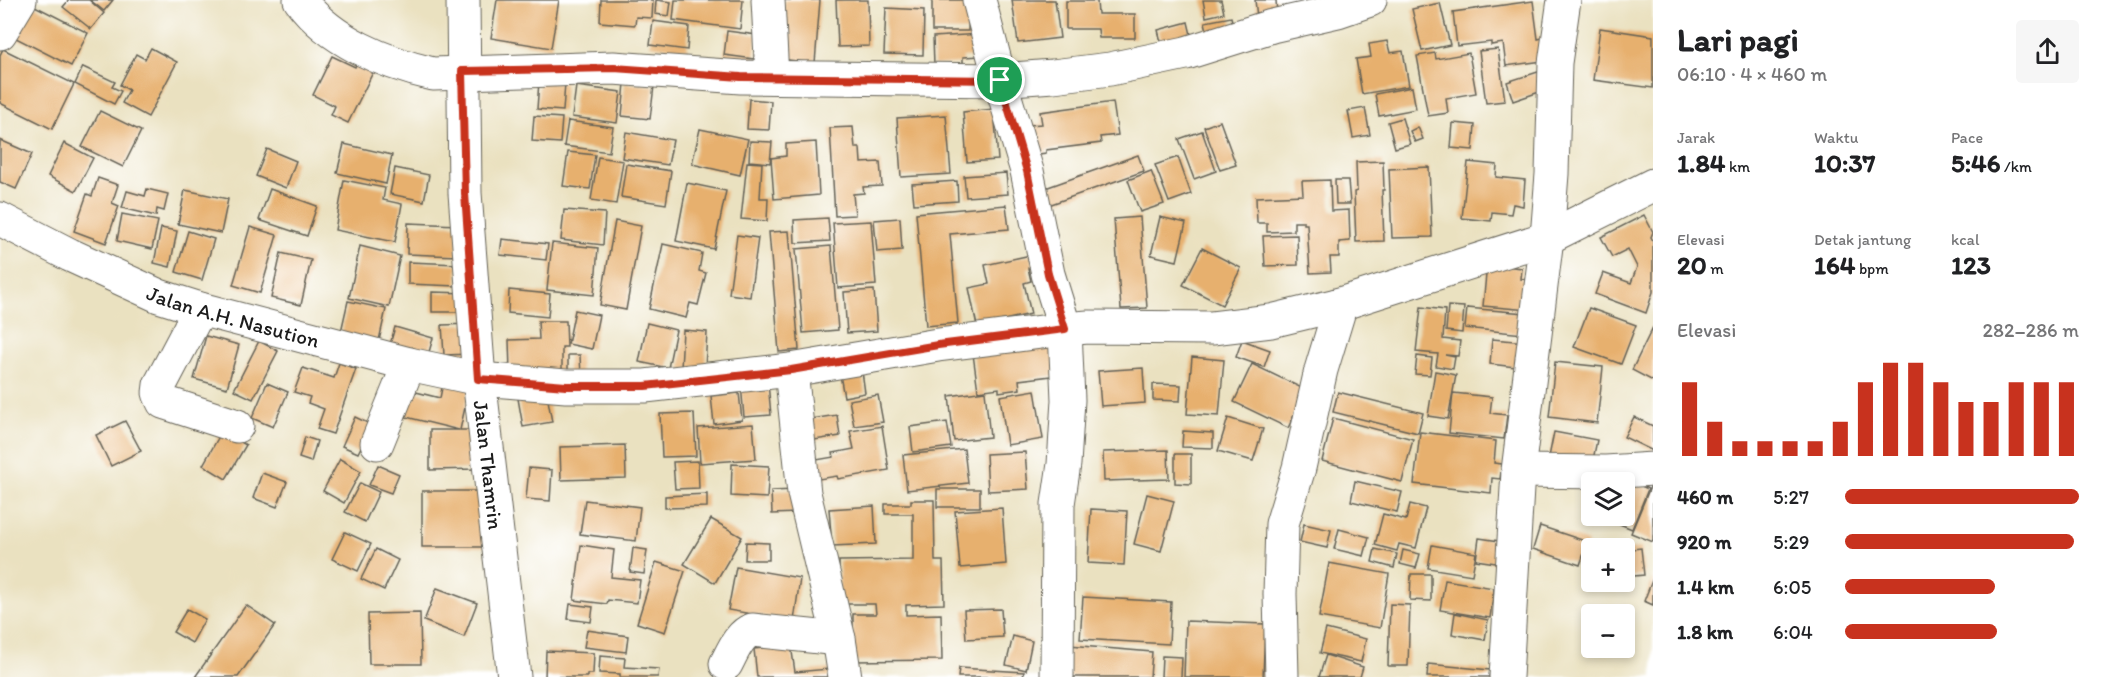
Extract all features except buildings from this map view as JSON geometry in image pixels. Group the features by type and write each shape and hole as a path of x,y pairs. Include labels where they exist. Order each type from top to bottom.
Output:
{"street":[{"path":"0,33 20,0"},
{"path":"300,0 330,29 371,53 407,68 433,74 462,71 614,68 772,77 1000,80 1110,69 1186,53 1272,26 1338,11 1370,0"},
{"name":"Jalan Thamrin","path":"463,0 465,193 478,379 514,677"},
{"path":"768,0 772,77"},
{"path":"979,0 1027,171 1048,274 1065,329 1068,400 1064,464 1058,504 1057,677"},
{"path":"1506,677 1518,471 1547,238 1552,174 1555,63 1564,0"},
{"name":"Jalan A.H. Nasution","path":"0,219 70,255 159,296 409,364 478,379 566,386 645,386 791,370 938,345 1065,329 1088,327 1212,328 1271,321 1337,305 1547,238 1653,185"},
{"path":"1282,677 1280,594 1282,524 1307,435 1321,370 1338,314 1337,305"},
{"path":"200,309 160,386 159,393 163,402 237,426"},
{"path":"377,443 409,364"},
{"path":"791,370 804,493 839,639 845,677"},
{"path":"1518,471 1606,472 1653,469"},
{"path":"726,664 738,643 747,632 752,630 839,639"}],"route":[{"path":"614,68 741,77 1000,80 1027,171 1048,274 1065,329 938,345 791,370 645,386 566,386 478,379 465,193 462,71 614,68"}]}
